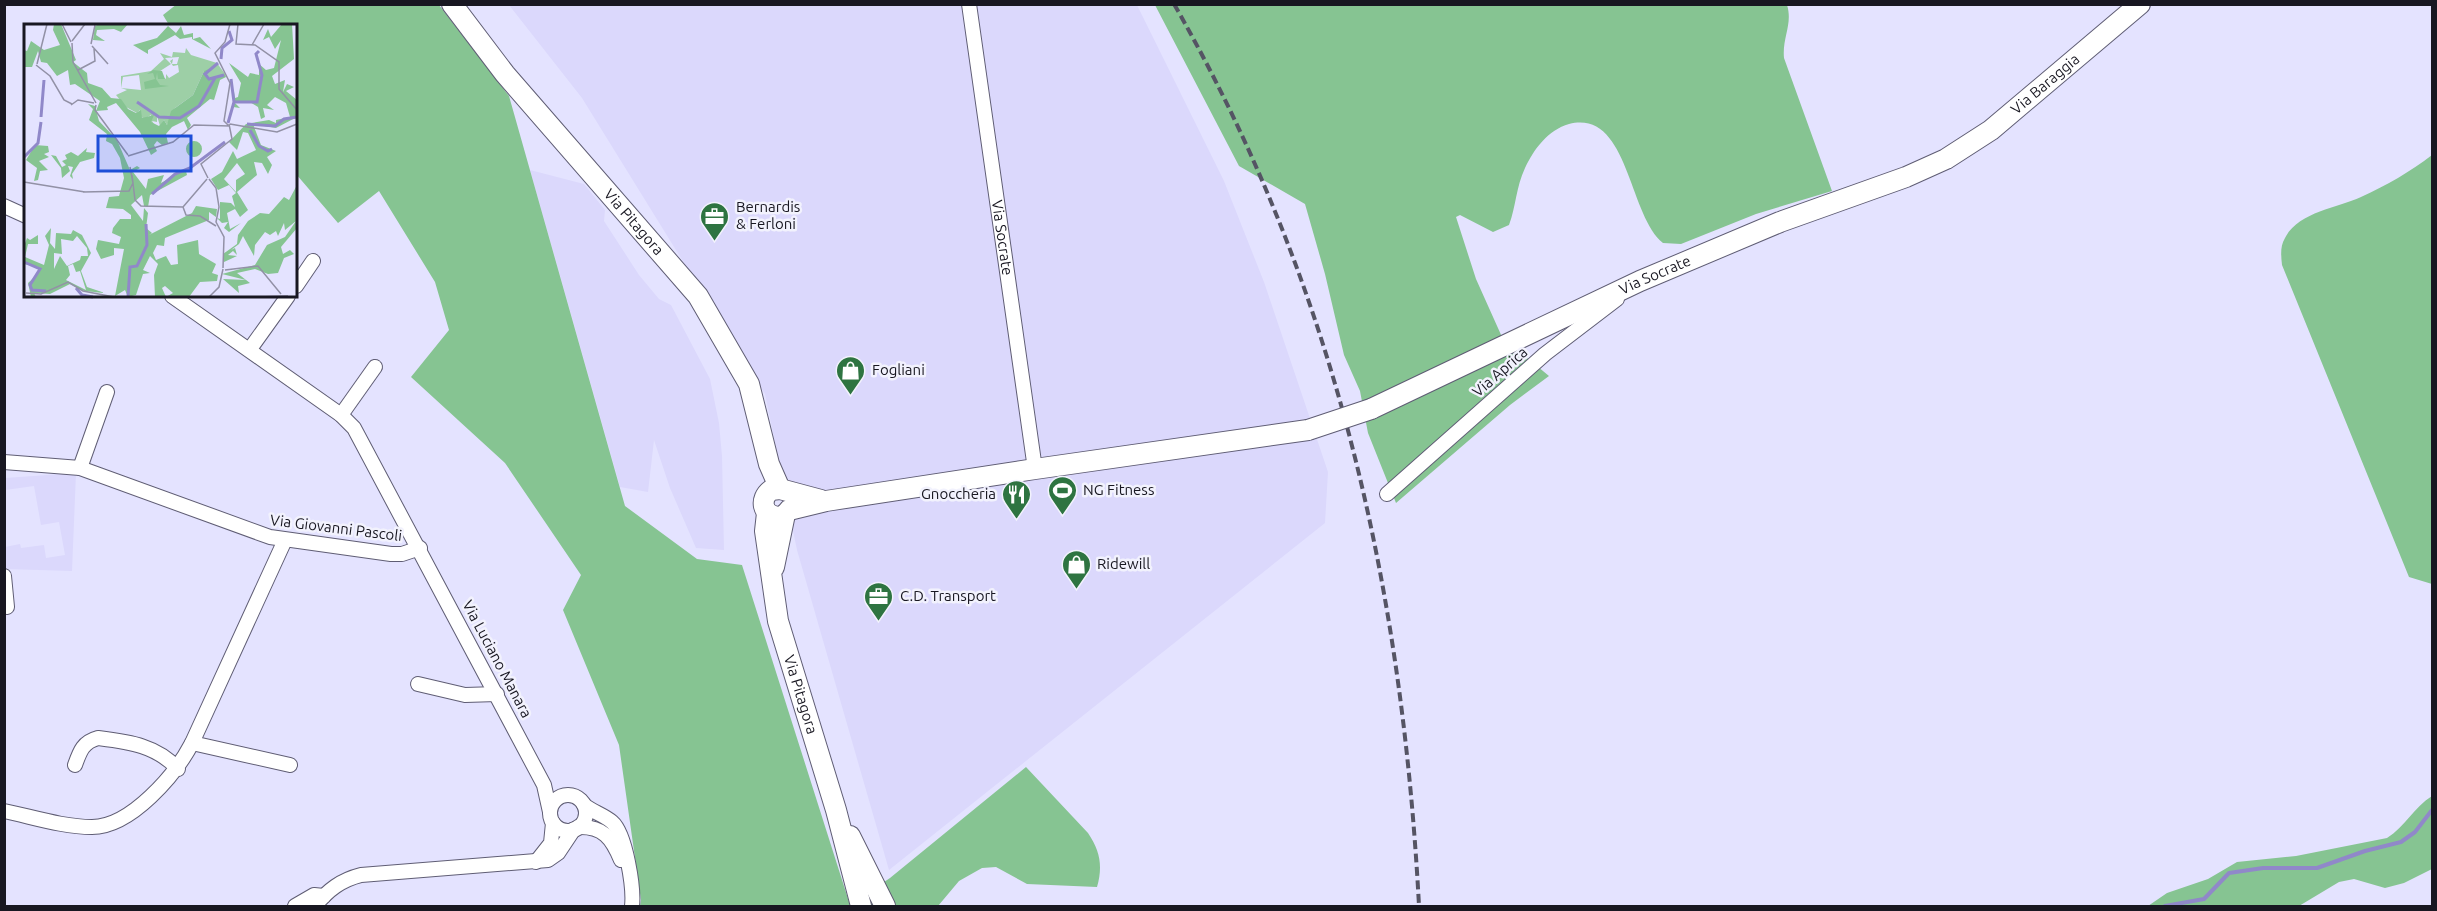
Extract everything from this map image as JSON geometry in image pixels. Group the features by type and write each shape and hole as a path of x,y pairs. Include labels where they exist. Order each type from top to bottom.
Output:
{"street":[{"name":"Via Pitagora","path":"452,4 506,74 698,296 749,384 780,502 765,531 778,621 836,810 861,906"},
{"name":"Via Socrate","path":"969,4 1035,469 1308,430 1371,409 1640,281 1780,222 1906,177 1946,159"},
{"name":"Via Baraggia","path":"1946,159 1991,130 2140,4"},
{"path":"4,206 23,210"},
{"path":"297,285 313,261"},
{"name":"Via Aprica","path":"1386,494 1545,354 1640,281"},
{"name":"Via Giovanni Pascoli","path":"4,462 80,468 236,527 285,540 391,554 402,554 420,548 354,428 341,415 173,297"},
{"path":"250,349 287,297"},
{"path":"341,415 375,368"},
{"path":"80,468 107,392"},
{"path":"780,502 826,501 1035,469"},
{"path":"4,812 94,827 107,824 157,791 178,769 192,743 285,540"},
{"name":"Via Luciano Manara","path":"420,548 544,785 551,817 551,843 536,862"},
{"path":"4,576 7,606"},
{"path":"418,684 465,695 497,694"},
{"path":"75,765 81,748 89,740 98,738 153,748 166,756 178,769"},
{"path":"192,743 290,765"},
{"path":"544,785 563,795 573,795 584,805 613,822 618,829 628,858 632,906"},
{"path":"563,795 553,802 551,817 562,830 597,829 606,834 614,842 628,872"},
{"path":"296,906 314,895 320,901 347,879 361,875 548,860 558,854 584,820 584,805"},
{"name":"Via Pitagora","path":"836,810 867,866 883,903"},
{"path":"861,906 873,895 883,903"}],"shaded area":[{"path":"509,5 1137,5 1224,181 1264,282 1328,472 1325,523 889,870 797,550 765,394 582,98"},
{"path":"530,170 584,184 605,210 604,221 639,275 659,299 671,305 710,379 719,423 722,456 724,550 696,548 670,488 654,440 648,492 620,487"},
{"path":"76,473 72,571 5,569 5,547 20,544 21,548 44,545 46,558 65,555 59,522 41,525 34,486 5,490 5,478"}],"green space":[{"path":"177,4 439,5 509,96 625,506 697,559 742,565 850,905 890,878 1026,767 1088,833 1098,852 1100,872 1097,887 1027,884 996,867 982,868 959,881 938,906 640,906 619,745 563,610 581,575 505,463 411,377 449,330 435,282 379,191 338,223 297,175 297,24 168,24 163,15"},
{"path":"1155,5 1787,5 1789,18 1784,58 1832,191 1756,214 1681,244 1663,243 1651,229 1616,148 1604,132 1589,124 1569,124 1548,136 1537,147 1525,168 1509,225 1493,232 1460,215 1456,217 1476,279 1502,337 1549,376 1510,405 1396,503 1368,433 1360,391 1344,355 1325,274 1305,204 1239,166"},
{"path":"2432,155 2432,584 2409,577 2282,265 2281,255 2285,238 2299,222 2380,188 2407,173"},
{"path":"2432,796 2432,869 2404,883 2385,888 2354,879 2339,882 2299,906 2148,906 2167,893 2208,879 2237,862 2296,856 2387,838"}],"waterway":[{"path":"2165,906 2204,899 2229,873 2263,868 2317,868 2365,851 2401,842 2415,832 2432,810"}],"railway":[{"path":"1174,4 1230,110 1278,218 1318,328 1350,440 1376,554 1396,669 1410,787 1419,906"}],"place":[{"name":"Bernardis & Ferloni","path":"715,242"},
{"name":"Fogliani","path":"851,396"},
{"name":"NG Fitness","path":"1062,516"},
{"name":"Gnoccheria","path":"1017,520"},
{"name":"Ridewill","path":"1076,590"},
{"name":"C.D. Transport","path":"879,622"}]}
